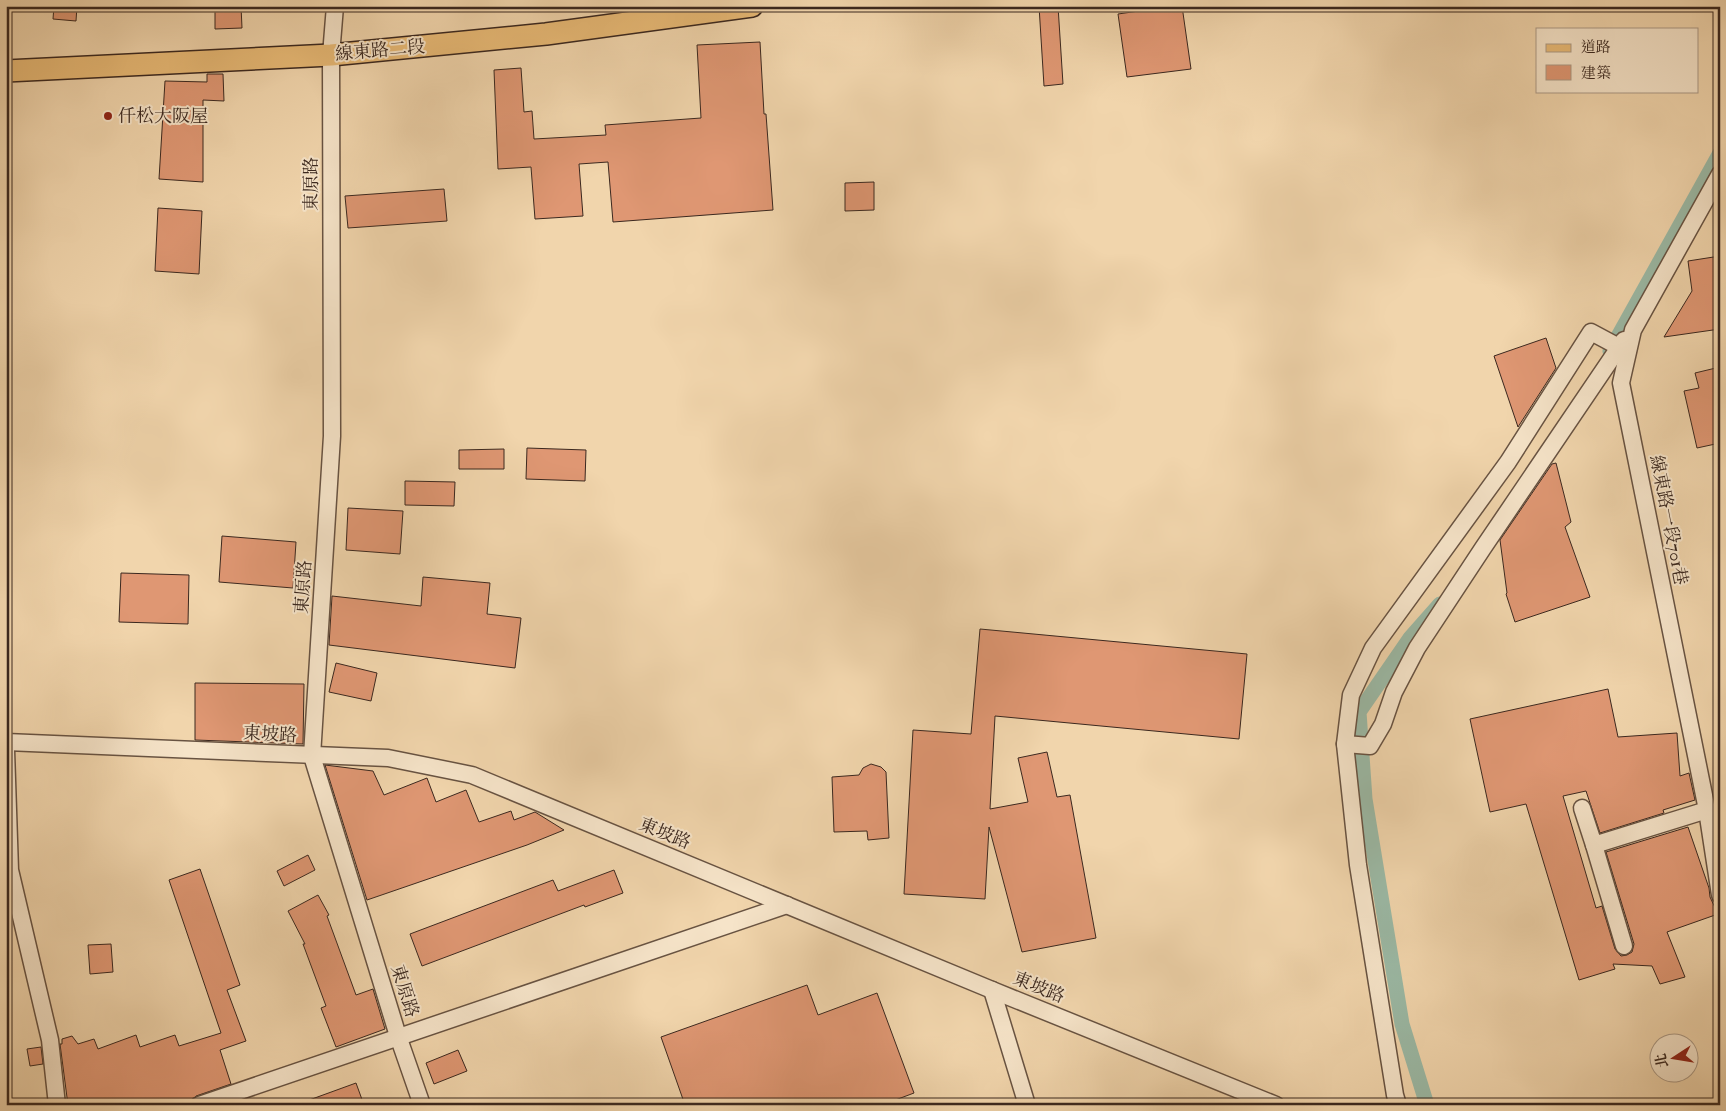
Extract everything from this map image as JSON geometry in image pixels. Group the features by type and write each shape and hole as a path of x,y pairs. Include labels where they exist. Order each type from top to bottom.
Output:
{"main road":[{"name":"線東路二段","path":"6,71 330,55 546,34 752,6"}],"street":[{"name":"東原路","path":"335,6 330,55 332,436 312,756 398,1036 422,1105"},
{"name":"線東路一段701巷","path":"1720,174 1632,330 1621,383 1707,810 1720,895"},
{"path":"1345,744 1370,746 1383,724 1394,692 1417,648 1632,330"},
{"path":"1398,1105 1358,865 1345,744 1351,696 1373,648 1508,462 1591,332 1619,347"},
{"name":"東坡路","path":"6,742 388,758 472,775 1276,1105"},
{"path":"6,750 10,870 50,1040 57,1105"},
{"path":"1582,808 1624,946"},
{"path":"1594,845 1707,810"},
{"path":"200,1105 786,905"},
{"path":"992,990 1027,1105"}],"building":[{"path":"54,6 77,6 76,21 53,19"},
{"path":"215,6 241,6 242,28 215,29"},
{"path":"1039,6 1058,6 1063,84 1044,86"},
{"path":"1182,6 1191,69 1127,77 1118,14"},
{"path":"760,42 764,114 766,114 773,210 613,222 608,162 579,164 583,216 535,219 531,167 498,169 494,70 521,68 524,112 532,111 534,139 606,135 605,125 701,118 697,45"},
{"path":"207,74 223,74 224,101 203,100 203,182 159,179 165,81 207,82"},
{"path":"874,182 874,210 845,211 845,183"},
{"path":"444,189 447,221 348,228 345,196"},
{"path":"158,208 202,211 199,274 155,271"},
{"path":"1720,256 1720,329 1664,337 1692,291 1688,261"},
{"path":"1546,338 1556,368 1518,427 1494,356"},
{"path":"1720,367 1720,443 1697,448 1684,391 1699,388 1695,373"},
{"path":"527,448 586,450 585,481 526,479"},
{"path":"504,449 504,469 459,469 459,450"},
{"path":"1556,463 1571,522 1565,527 1590,597 1515,622 1506,594 1500,540 1552,464"},
{"path":"405,481 455,482 454,506 405,505"},
{"path":"348,508 403,511 400,554 346,550"},
{"path":"222,536 296,542 293,588 219,582"},
{"path":"121,573 189,575 188,624 119,622"},
{"path":"423,577 490,583 487,614 521,618 515,668 329,645 332,596 421,606"},
{"path":"980,629 1247,654 1239,739 995,716 990,809 1028,802 1018,758 1047,752 1057,797 1070,795 1096,938 1022,952 989,827 985,899 904,894 913,730 971,734"},
{"path":"336,663 377,673 371,701 329,692"},
{"path":"195,683 304,684 303,744 195,740"},
{"path":"1608,689 1618,737 1677,733 1680,776 1689,773 1695,800 1663,810 1664,813 1600,833 1586,791 1563,796 1596,908 1602,906 1615,949 1621,956 1627,955 1632,952 1634,944 1606,852 1688,827 1709,888 1710,897 1718,914 1667,932 1685,977 1660,984 1652,966 1613,964 1615,969 1579,980 1526,804 1490,812 1470,719"},
{"path":"871,764 881,767 886,772 889,838 868,840 867,831 834,832 832,777 859,775 863,768"},
{"path":"325,765 373,771 384,795 427,778 436,802 466,790 479,822 511,811 514,820 535,812 564,830 527,845 367,900"},
{"path":"308,855 315,870 284,886 277,871"},
{"path":"200,869 240,985 227,990 246,1041 220,1050 231,1084 196,1096 190,1102 181,1105 68,1105 60,1044 62,1044 62,1039 72,1036 78,1044 94,1039 98,1049 136,1035 140,1047 175,1035 179,1046 221,1033 169,880"},
{"path":"614,870 623,893 585,907 584,905 422,966 410,934 553,880 558,891"},
{"path":"318,895 329,915 327,916 356,995 373,989 385,1029 336,1047 321,1008 326,1006 303,944 305,944 288,911"},
{"path":"111,944 113,972 90,974 88,945"},
{"path":"807,985 818,1015 877,993 914,1093 882,1105 685,1105 661,1037"},
{"path":"41,1047 43,1064 30,1066 27,1049"},
{"path":"458,1050 467,1071 434,1084 426,1063"},
{"path":"356,1083 364,1105 302,1105 301,1103"}],"waterway":[{"path":"1610,351 1720,153"},
{"path":"1427,1105 1402,1024 1365,799 1359,712 1410,638 1440,604"}],"place":[{"name":"仟松大阪屋","path":"108,116"}]}
